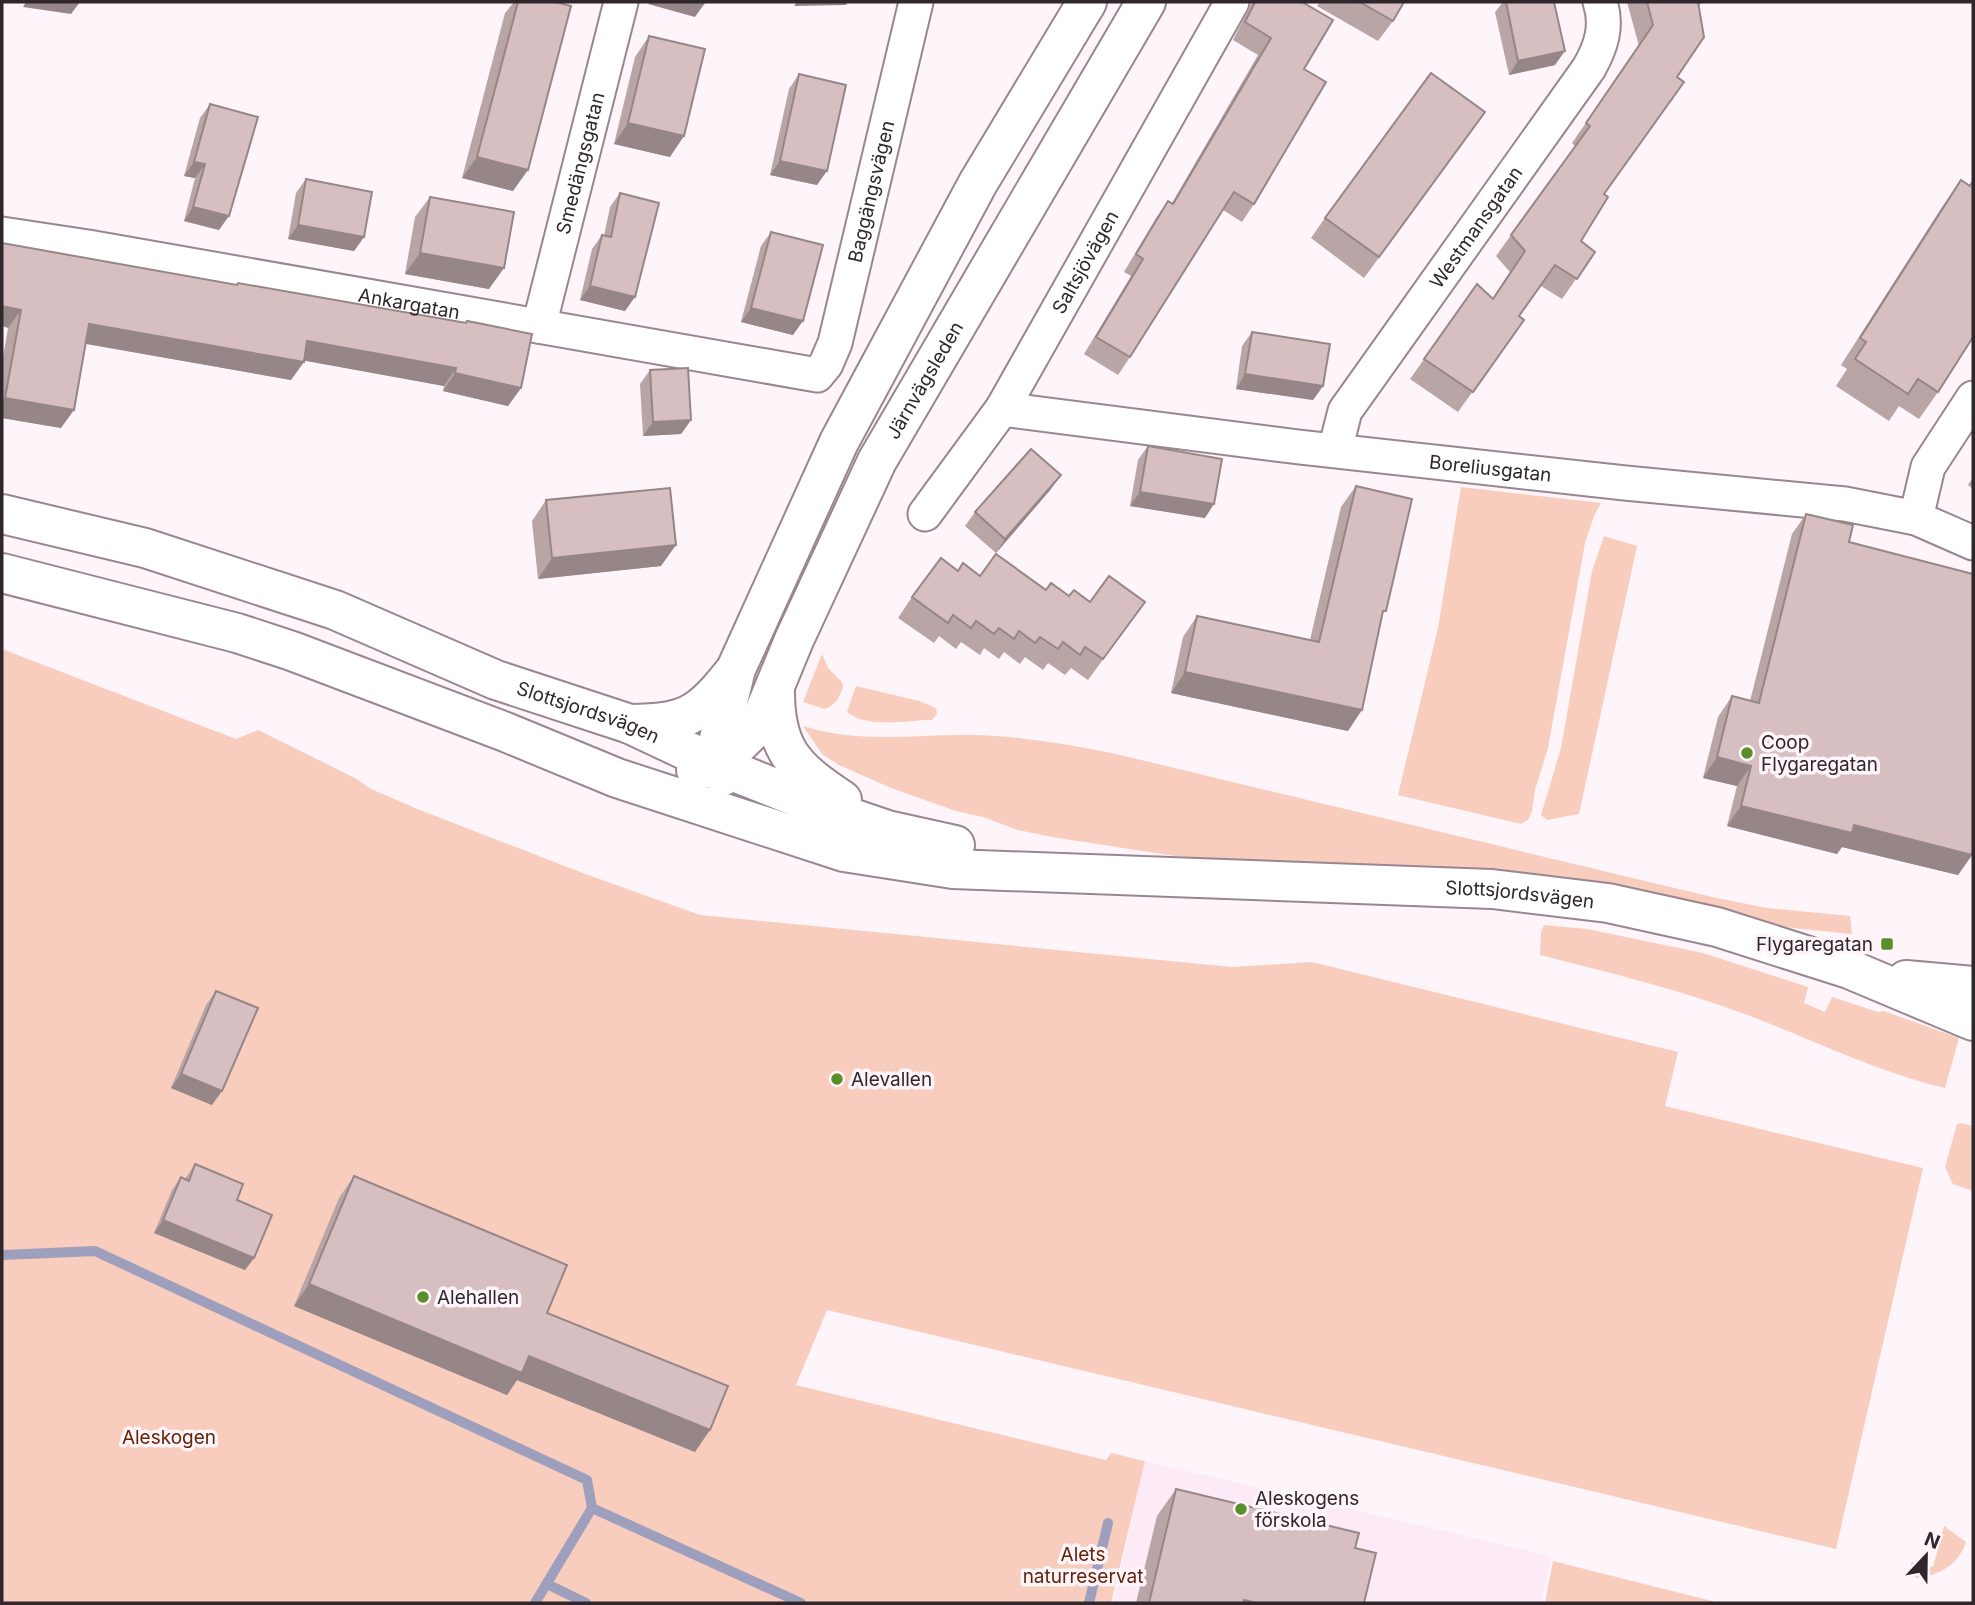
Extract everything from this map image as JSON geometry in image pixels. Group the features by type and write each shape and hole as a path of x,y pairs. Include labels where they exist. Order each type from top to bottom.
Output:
{"main road":[{"path":"766,828 734,795 717,765 717,747 736,669 839,442 978,184 1087,2"},
{"name":"Järnvägsleden","path":"717,765 752,731 762,715 877,461 1146,2"},
{"name":"Slottsjordsvägen","path":"2,514 145,548 335,610 496,680 630,724 717,765 887,830 943,843 1182,879"},
{"name":"Slottsjordsvägen","path":"2,573 237,633 292,651 617,778 844,852 953,869 1492,889 1608,903 1717,927 1849,969 1973,1021"},
{"path":"630,724 665,723 686,718 714,697 736,669"},
{"path":"775,687 775,711 780,738 802,771 887,830"},
{"path":"617,778 666,776 717,765"},
{"name":"Slottsjordsvägen","path":"1849,969 1922,982 1973,986"}],"street":[{"name":"Smedängsgatan","path":"539,326 621,2"},
{"name":"Baggängsvägen","path":"817,374 827,364 835,343 916,2"},
{"name":"Saltsjövägen","path":"925,514 1002,409 1232,2"},
{"name":"Westmansgatan","path":"1335,450 1345,411 1599,50 1603,31 1603,10 1600,2"},
{"name":"Ankargatan","path":"2,234 817,374"},
{"path":"1916,519 1928,467 1973,398"},
{"name":"Boreliusgatan","path":"1002,409 1625,483 1845,504 1916,519 1973,543"}],"shaded area":[{"name":"Aleskogens förskola","path":"1145,1461 1551,1556 1541,1603 1113,1603"}],"green space":[{"path":"1461,487 1601,503 1585,543 1548,748 1535,790 1532,812 1528,820 1521,824 1398,795 1438,628"},
{"path":"1604,536 1637,546 1579,814 1547,820 1541,815 1561,748 1592,571"},
{"name":"Alevallen","path":"2,649 236,739 258,730 355,778 371,789 420,810 700,915 1232,967 1312,962 1678,1052 1665,1106 1923,1168 1836,1549 827,1310 796,1385 1106,1460 1111,1453 1145,1461 1111,1603 2,1603"},
{"path":"822,654 828,668 842,682 843,688 838,699 824,709 803,702"},
{"path":"856,686 919,701 936,708 937,714 932,720 900,722 876,722 855,717 847,712"},
{"path":"803,726 845,735 1008,737 1112,753 1712,897 1767,908 1850,916 1852,934 1792,928 1751,918 1259,862 1175,856 1052,837 1018,830 983,817 956,811 891,788 839,765 822,754"},
{"path":"1544,925 1587,929 1703,953 1808,987 1804,1003 1825,1012 1832,997 1878,1012 1884,1011 1959,1038 1945,1088 1870,1065 1750,1016 1698,998 1540,955"},
{"path":"1957,1124 1973,1126 1973,1191 1953,1184 1945,1167"},
{"path":"1944,1526 1966,1542 1963,1550 1947,1568 1933,1575 1916,1578 1911,1570 1911,1562 1933,1567"},
{"path":"1553,1561 1720,1603 1545,1603"}],"building":[{"path":"518,2 556,2 571,6 528,170 477,157"},
{"path":"1255,2 1302,2 1333,20 1304,69 1326,82 1254,204 1234,192 1130,357 1096,337 1143,259 1136,254 1168,201 1173,204 1271,38 1245,22"},
{"path":"1360,2 1404,2 1393,21"},
{"path":"1506,2 1554,2 1565,51 1518,61"},
{"path":"1647,2 1698,2 1704,37 1677,77 1684,82 1604,194 1608,197 1581,241 1595,252 1577,279 1555,265 1519,316 1524,320 1473,392 1424,359 1477,284 1493,299 1525,251 1511,235 1590,126 1586,123 1653,25"},
{"path":"649,36 705,49 684,136 628,123"},
{"path":"1431,73 1485,112 1379,257 1325,218"},
{"path":"799,74 846,85 827,171 780,161"},
{"path":"210,104 258,117 229,216 193,207 205,164 194,162"},
{"path":"306,179 372,192 364,237 298,225"},
{"path":"1961,180 1970,186 1973,181 1973,337 1938,392 1918,379 1908,394 1855,359 1866,342 1860,338"},
{"path":"620,193 659,203 635,297 590,286 602,235 611,237"},
{"path":"430,197 514,212 504,268 420,253"},
{"path":"771,232 823,245 803,321 751,308"},
{"path":"2,243 532,334 521,388 455,373 456,368 307,341 304,362 89,324 74,410 5,398 21,310 2,306"},
{"path":"1252,332 1330,344 1323,386 1245,374"},
{"path":"688,368 691,420 653,422 650,370"},
{"path":"1148,446 1222,459 1214,504 1140,492"},
{"path":"1031,449 1061,475 1005,539 975,512"},
{"path":"1356,486 1412,499 1386,611 1383,611 1362,710 1185,672 1197,616 1319,642"},
{"path":"670,488 676,545 552,558 546,500"},
{"path":"1806,514 1853,525 1849,542 1973,574 1972,855 1854,825 1852,833 1741,806 1751,766 1717,757 1732,696 1759,703"},
{"path":"996,554 1046,590 1051,583 1069,596 1074,590 1090,602 1109,576 1145,602 1103,659 1085,647 1080,655 1063,642 1058,649 1040,637 1035,643 1019,631 1014,639 999,628 994,634 976,621 971,628 953,615 948,623 912,597 941,558 958,571 963,563 980,576"},
{"path":"216,991 258,1008 222,1091 181,1074"},
{"path":"195,1164 243,1184 237,1200 272,1215 254,1258 163,1220 181,1177 189,1181"},
{"path":"354,1176 567,1265 547,1313 728,1386 710,1430 529,1356 522,1373 309,1284"},
{"path":"1176,1489 1359,1533 1355,1548 1376,1553 1364,1603 1257,1603 1244,1600 1243,1603 1149,1603"}],"waterway":[{"path":"2,1255 95,1251 587,1480 592,1508"},
{"path":"535,1603 592,1508 801,1603"},
{"path":"1089,1603 1108,1523"},
{"path":"547,1584 586,1603"}],"place":[{"name":"Coop Flygaregatan","path":"1747,753"},
{"name":"Flygaregatan","path":"1887,944"},
{"name":"Alevallen","path":"837,1079"},
{"name":"Alehallen","path":"423,1297"},
{"name":"Aleskogens förskola","path":"1241,1509"}],"park label":[{"name":"Aleskogen","path":"169,1437"},
{"name":"Alets naturreservat","path":"1083,1565"}]}
